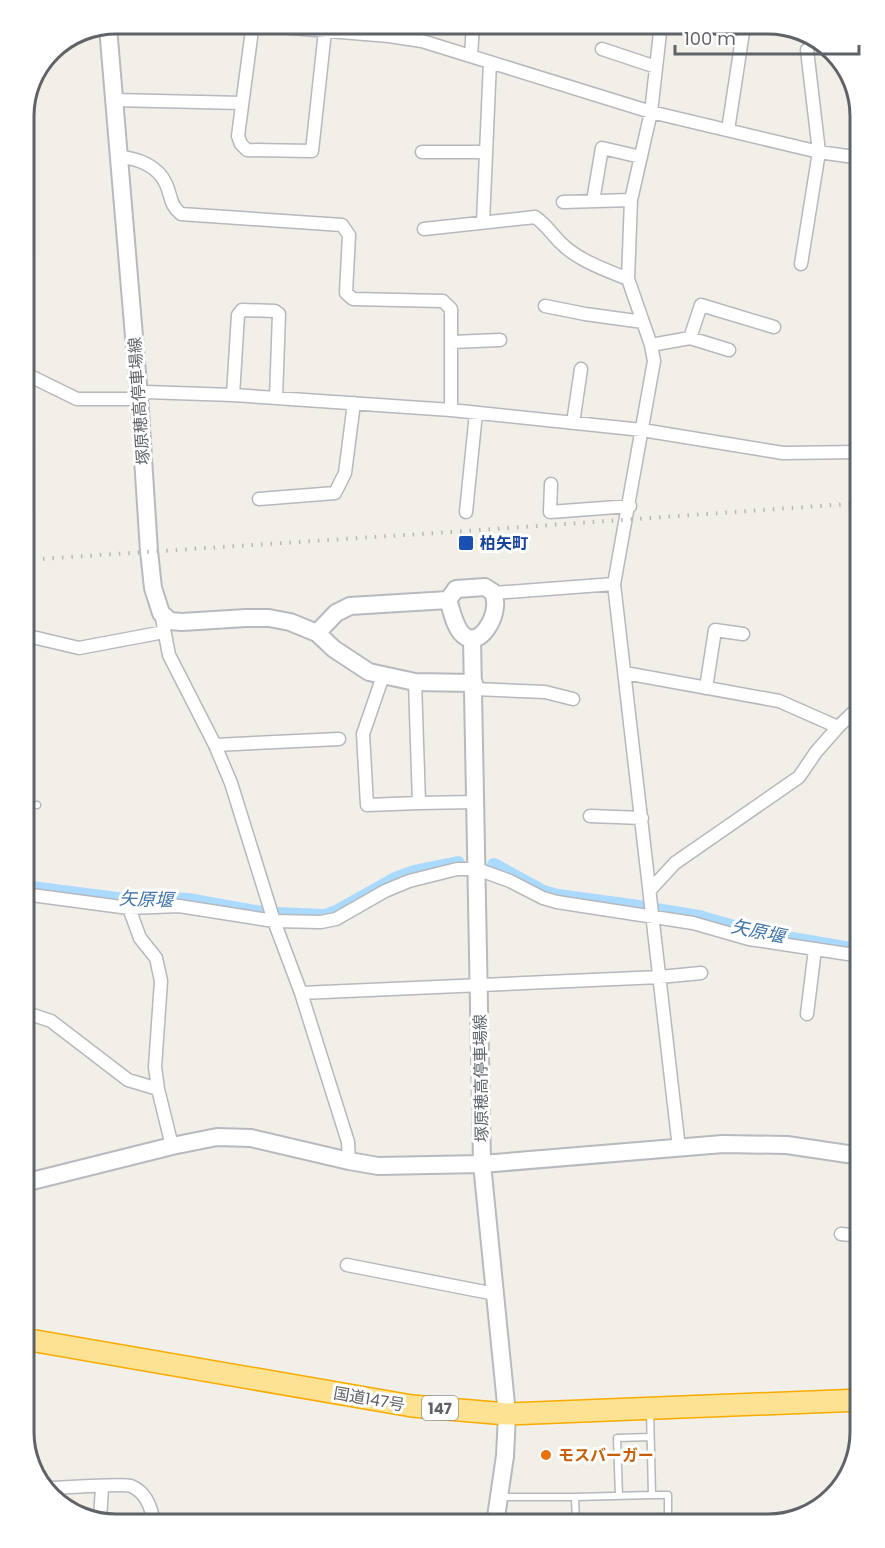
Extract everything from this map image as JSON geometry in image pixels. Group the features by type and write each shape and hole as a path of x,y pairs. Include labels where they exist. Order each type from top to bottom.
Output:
{"highway":[{"name":"国道147号","path":"34,1341 412,1406 507,1414 850,1400"}],"main road":[{"name":"塚原穂高停車場線","path":"109,35 139,396 148,551 153,588 161,613"},
{"path":"485,587 494,593 495,607 483,634 472,639 465,637 456,624 448,600 456,589 485,587"},
{"path":"317,633 336,613 350,606 448,600"},
{"path":"161,613 170,621 182,622 246,618 269,618 290,622 317,633 351,661 369,672 415,682 474,686"},
{"name":"塚原穂高停車場線","path":"472,639 482,1164 723,1144 787,1145 850,1154"},
{"path":"34,1180 217,1137 251,1138 378,1166 482,1164 507,1414 505,1456 497,1514"}],"street":[{"path":"251,34 238,136 241,144 247,150 312,152 325,34"},
{"path":"368,34 422,41 651,112 819,152 850,156"},
{"path":"471,56 472,35"},
{"path":"660,35 651,112 631,200 627,279 651,345 654,362 630,506 614,584 651,889 679,1148"},
{"path":"728,130 743,35"},
{"path":"602,49 656,68"},
{"path":"801,264 819,152 807,50"},
{"path":"483,222 490,62"},
{"path":"114,100 242,104"},
{"path":"593,201 602,148 641,157"},
{"path":"422,152 486,152"},
{"path":"119,157 136,158 151,166 166,183 174,208 181,214 342,225 349,235 346,293 353,299 443,301 451,309 452,410"},
{"path":"563,202 631,200"},
{"path":"424,230 536,217 564,246 593,264 627,279"},
{"path":"690,338 700,304 774,327"},
{"path":"545,306 643,322"},
{"path":"233,395 238,315 242,310 275,311 279,314 276,398"},
{"path":"651,345 690,338 729,351"},
{"path":"451,342 500,340"},
{"path":"573,423 581,369"},
{"path":"35,378 77,399 129,399 145,392 354,403 452,410 642,430 783,453 850,452"},
{"path":"259,500 335,493 345,473 354,403"},
{"path":"466,512 476,413"},
{"path":"551,484 550,512 630,506"},
{"path":"494,593 614,584"},
{"path":"161,613 170,655 215,745 231,783 274,921 301,993 348,1142 349,1161"},
{"path":"706,688 715,630 743,634"},
{"path":"35,638 79,648 164,632"},
{"path":"625,673 779,701 838,727"},
{"path":"383,676 363,734 367,805 476,802"},
{"path":"415,682 419,803"},
{"path":"474,686 545,692 573,699"},
{"path":"651,889 675,863 799,777 816,753 850,716"},
{"path":"215,745 339,739"},
{"path":"590,816 642,818"},
{"path":"34,895 129,908 179,906 274,921 321,922 336,919 385,891 409,881 457,869 477,869 510,881 543,898 693,923 749,939 850,954"},
{"path":"129,908 140,938 156,958 161,981 155,1067 172,1146"},
{"path":"807,1014 815,949"},
{"path":"301,993 660,977 701,973"},
{"path":"34,1015 51,1021 128,1080 158,1089"},
{"path":"841,1234 850,1235"},
{"path":"347,1265 495,1294"},
{"path":"57,1488 130,1485 143,1494 152,1513"},
{"path":"100,1512 102,1486"}],"lane":[{"path":"650,1408 652,1495"},
{"path":"619,1496 617,1438 650,1437"},
{"path":"499,1497 668,1495 668,1514"},
{"path":"575,1497 576,1514"}],"waterway":[{"name":"矢原堰","path":"276,914 325,916 395,879 414,872 458,863"},
{"name":"矢原堰","path":"494,865 543,892 646,908"},
{"name":"矢原堰","path":"34,888 140,902 188,900 267,914"},
{"name":"矢原堰","path":"656,910 699,917 751,932 845,948"}],"railway":[{"path":"35,559 850,504"}],"place":[{"name":"柏矢町","path":"466,543"},
{"name":"モスバーガー","path":"546,1455"}]}
